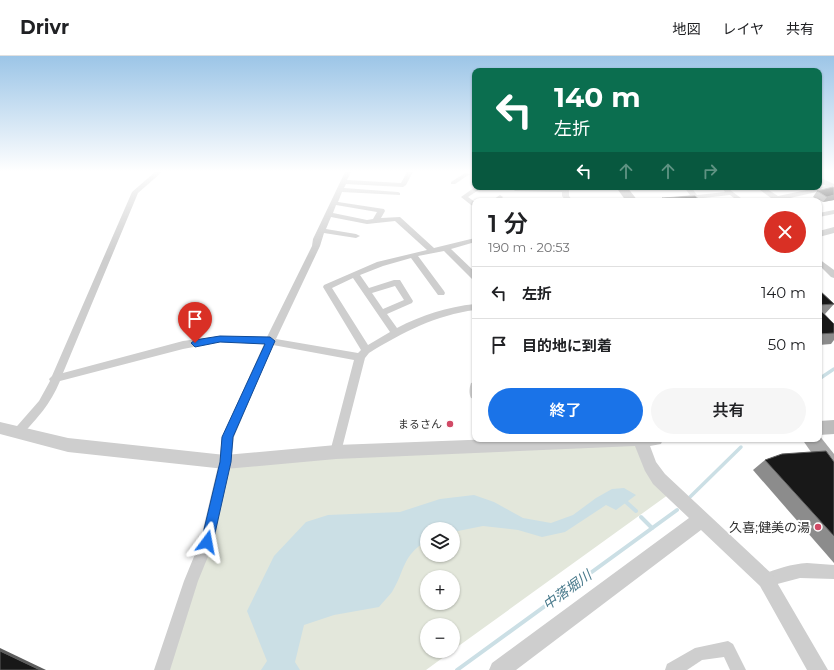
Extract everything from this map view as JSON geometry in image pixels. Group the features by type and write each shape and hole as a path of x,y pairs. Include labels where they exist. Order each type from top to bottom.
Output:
{"main road":[{"path":"822,428 834,427"},
{"path":"822,439 834,454"},
{"path":"813,442 834,469"}],"street":[{"path":"17,433 43,404 131,201"},
{"path":"162,670 191,581 207,542 225,462 228,437 270,341 316,246 321,230 334,203 380,211 376,221"},
{"path":"822,214 834,212"},
{"path":"329,214 367,222 397,220 433,251"},
{"path":"321,230 356,236"},
{"path":"822,233 834,230"},
{"path":"336,452 363,353 327,287 379,264 413,255 447,249 472,241"},
{"path":"447,249 472,274"},
{"path":"413,255 441,293"},
{"path":"822,264 834,275"},
{"path":"356,275 395,332"},
{"path":"367,292 397,282 409,301 381,313"},
{"path":"54,379 183,346 220,339 270,341 363,353 395,332 417,321 450,310 472,307"},
{"path":"0,428 68,445 225,462 336,452 484,443 539,442"},
{"path":"648,442 650,466 659,479 766,580 818,670"},
{"path":"500,670 701,518"},
{"path":"766,580 788,571 808,569 834,572"},
{"path":"673,670 700,653 728,649 738,670"}],"shaded area":[{"path":"642,442 672,492 460,645 460,618 420,618 420,658 442,658 426,670 161,670 225,462"},
{"path":"624,488 636,495 616,510 606,505 565,532 542,537 518,530 483,526 460,531 460,522 420,522 420,545 408,558 392,592 379,607 334,615 304,625 295,662 300,670 261,670 267,661 247,611 274,556 306,522 328,515 400,512 440,499 474,495 494,502 523,518 551,523 573,515 596,498 612,489"}],"building":[{"path":"822,293 834,304 822,305"},
{"path":"822,312 834,324 834,333 822,334"},
{"path":"826,451 834,462 834,536 765,460 782,454"},
{"path":"0,651 40,670 0,670"}],"waterway":[{"name":"中落堀川","path":"822,377 834,369"},
{"name":"中落堀川","path":"690,497 741,447"},
{"path":"626,502 636,511"},
{"name":"中落堀川","path":"457,670 677,510"},
{"path":"641,517 652,528"}],"place":[{"name":"まるさん","path":"450,424"},
{"name":"久喜;健美の湯","path":"818,527"}],"route":[{"path":"195,343 220,339 270,341 228,437 225,462 207,542"}]}
